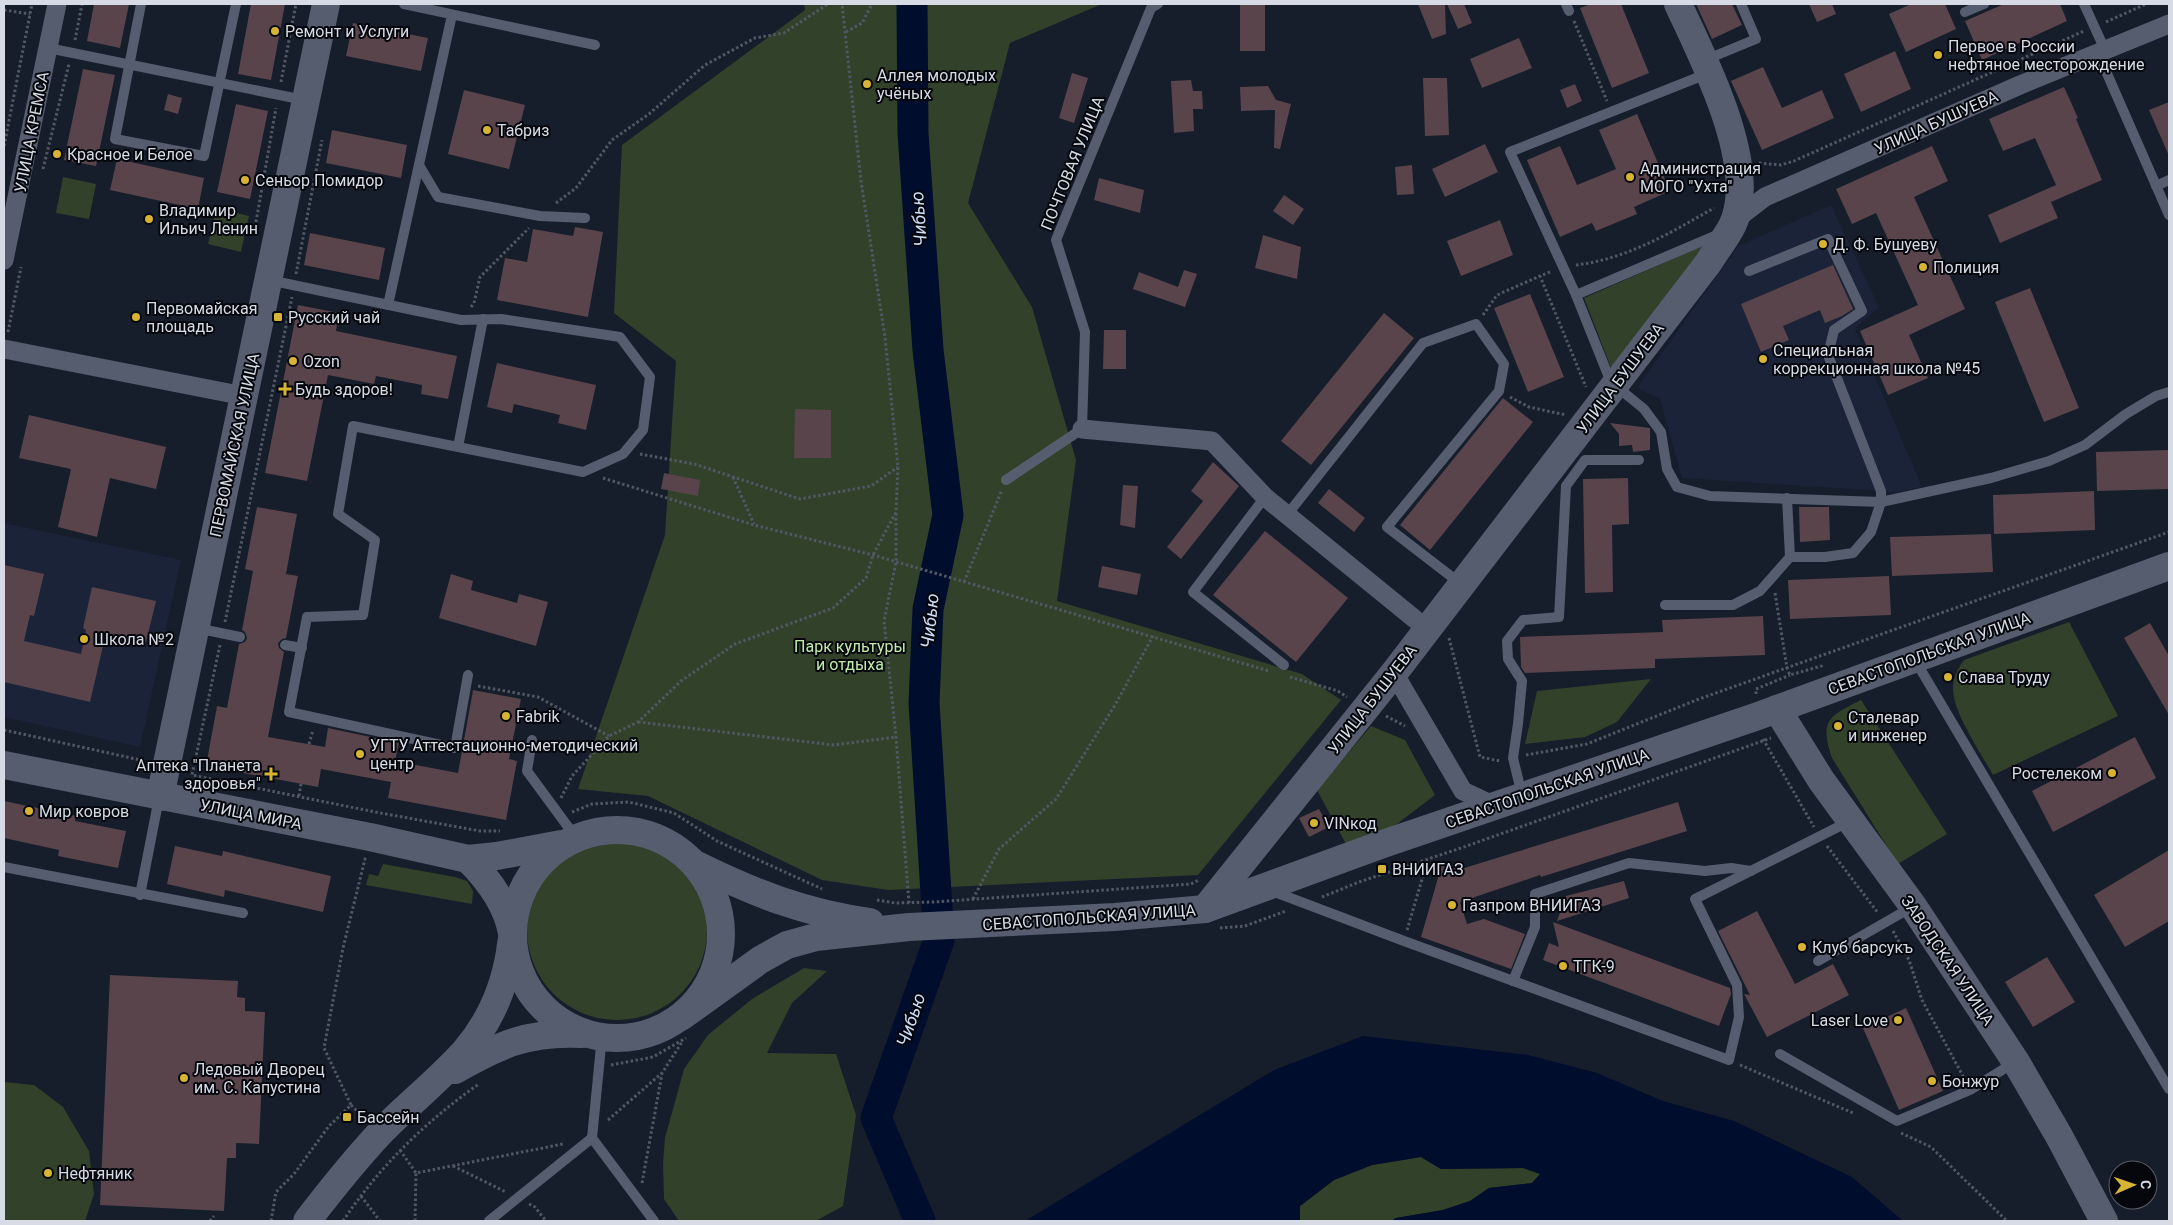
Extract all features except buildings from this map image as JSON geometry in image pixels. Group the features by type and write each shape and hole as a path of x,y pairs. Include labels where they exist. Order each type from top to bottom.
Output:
{"main road":[{"name":"ПЕРВОМАЙСКАЯ УЛИЦА","path":"160,797 326,4"},
{"path":"1678,4 1709,63 1737,154 1735,214"},
{"name":"УЛИЦА БУШУЕВА","path":"1205,909 1394,673 1437,629 1462,584 1605,388 1709,262 1735,214"},
{"name":"СЕВАСТОПОЛЬСКАЯ УЛИЦА","path":"695,864 747,889 800,908 854,920 975,912 1171,914 1205,909 1380,845 1767,713 2169,566"},
{"name":"ЗАВОДСКАЯ УЛИЦА","path":"1767,713 1821,780 1913,906 2016,1062 2060,1136 2104,1221"},
{"name":"УЛИЦА МИРА","path":"4,765 370,837 468,859 505,855 570,841"},
{"path":"307,1221 380,1133 438,1079 466,1049 489,1016 506,978 518,899 536,868 570,841 596,831 632,830 667,841 695,864 714,894 722,930 718,963 704,992 682,1029 620,1038 594,1035 549,1034 512,1042 438,1079"},
{"path":"468,859 497,894 512,935 518,968 534,997 557,1020 594,1035"},
{"name":"СЕВАСТОПОЛЬСКАЯ УЛИЦА","path":"682,1029 753,964 787,946 816,937 909,915"}],"street":[{"name":"УЛИЦА КРЕМСА","path":"13,262 9,216 57,4"},
{"name":"УЛИЦА БУШУЕВА","path":"1735,214 1765,197 2102,51 2169,24"},
{"path":"4,349 244,396"},
{"path":"1082,429 1212,441 1265,496 1287,515 1437,629"},
{"path":"1394,673 1463,791 1495,806"}],"lane":[{"path":"141,4 115,139 204,156 236,4"},
{"path":"404,4 595,45"},
{"name":"ПОЧТОВАЯ УЛИЦА","path":"1082,429 1085,332 1056,240 1151,8 1158,4"},
{"path":"1741,4 1756,39 1612,112 1510,152 1561,267 1576,295 1605,388 1622,391 1644,409 1661,432 1667,469 1677,487 1710,496 1881,502 1991,478 2049,461 2085,445 2126,414 2156,396 2169,392"},
{"path":"1965,12 1984,4"},
{"path":"2084,4 2169,215"},
{"path":"388,305 452,14"},
{"path":"48,48 306,101"},
{"path":"419,165 438,197 540,216 585,218"},
{"path":"2156,186 2169,180"},
{"path":"1576,295 1735,214"},
{"path":"1749,271 1828,239 1862,311 1834,330 1828,355 1880,490 1881,502 1871,532 1853,553 1825,558 1790,557"},
{"path":"268,280 295,284 461,320 501,319 620,337 650,377 643,430 623,454 583,472 353,426 338,514 375,540 364,615 307,617 289,712 454,748 468,679"},
{"path":"458,447 483,320"},
{"path":"1287,515 1423,343 1476,324 1504,364 1499,391 1387,526 1462,584"},
{"path":"1006,480 1082,429"},
{"path":"1522,796 1513,758 1522,681 1508,658 1507,641 1523,620 1559,617 1566,486 1585,460 1639,460"},
{"path":"1265,496 1193,592 1283,670"},
{"path":"1665,605 1733,605 1760,592 1790,557 1788,498"},
{"path":"195,628 240,637"},
{"path":"285,645 302,648"},
{"path":"1915,659 2169,1089"},
{"path":"532,740 527,771 558,813 570,841"},
{"path":"140,895 160,797"},
{"path":"1264,888 1729,1060 1739,1017 1737,985 1695,899 1850,820"},
{"path":"1512,981 1535,927 1535,894 1629,862 1704,871 1731,868 1751,871"},
{"path":"4,867 242,914"},
{"path":"1818,961 1913,906"},
{"path":"594,1035 592,1134 654,1221"},
{"path":"1780,1054 1897,1120 1970,1090 2016,1062"},
{"path":"488,1221 518,1198 592,1134"}],"path":[{"path":"4,146 32,4"},
{"path":"461,320 474,303 480,278 540,216 576,188 612,140 649,114 705,65 755,38 784,33 828,4"},
{"path":"842,4 861,181 885,337 898,467 896,562 884,620 896,737 909,915"},
{"path":"846,32 862,23 872,4"},
{"path":"1755,162 1781,165 1794,161 2146,4"},
{"path":"1568,8 1612,112"},
{"path":"4,10 30,14"},
{"path":"323,137 295,284 192,775 480,831 506,832"},
{"path":"1476,324 1497,295 1561,267 1587,264 1628,253 1662,238 1735,214"},
{"path":"4,349 13,262"},
{"path":"1540,276 1605,388"},
{"path":"1499,391 1529,406 1571,416 1565,424"},
{"path":"623,454 640,454 694,464 800,499 871,486 898,467"},
{"path":"583,472 754,525 874,555 1272,672"},
{"path":"733,477 754,525"},
{"path":"964,582 1006,480"},
{"path":"558,813 572,776 609,736 638,722 681,681 736,644 833,608 866,578 874,555 896,512"},
{"path":"1437,629 1480,757 1501,761 1587,744 1699,699 2169,532"},
{"path":"1774,576 1787,668 1790,675"},
{"path":"975,912 999,850 1056,799 1115,705 1153,636"},
{"path":"1825,665 1790,675 1756,689 1767,713 1764,741 1819,836 1890,926 1909,960 1922,1000 1970,1090"},
{"path":"1283,670 1338,691 1365,709 1387,717 1411,730"},
{"path":"468,679 538,697 609,736"},
{"path":"638,722 834,745 896,737"},
{"path":"4,730 145,761"},
{"path":"299,796 301,784"},
{"path":"558,813 592,804 629,802 674,813 717,841 826,890"},
{"path":"271,1221 276,1192 294,1174 329,1126 351,1105 324,1048 343,948 365,859 356,857"},
{"path":"1404,941 1428,858"},
{"path":"869,898 895,903 909,915 975,912 1192,884 1200,880"},
{"path":"638,1200 662,1073 682,1029"},
{"path":"1729,1060 1861,1116"},
{"path":"416,1173 567,1143 592,1134 662,1073"},
{"path":"1896,1132 1931,1147 2006,1221"},
{"path":"400,1150 416,1173 415,1221"},
{"path":"453,1166 535,1207 546,1221"},
{"path":"361,1195 380,1221"},
{"path":"210,1221 214,1216"}],"shaded area":[{"name":"Специальная коррекционная школа №45","path":"1831,205 1879,307 1855,329 1922,487 1896,492 1682,478 1660,399 1637,388 1738,246"},
{"name":"Школа №2","path":"4,523 181,560 140,747 4,717"},
{"path":"1363,1036 1528,1055 1597,1073 1663,1101 1734,1121 1852,1177 1903,1221 1391,1221 1396,1218 1443,1210 1470,1201 1489,1188 1532,1183 1540,1174 1523,1168 1441,1169 1421,1157 1372,1165 1334,1180 1300,1206 1300,1221 1025,1221 1274,1070"}],"green space":[{"name":"Парк культуры и отдыха","path":"804,4 1102,4 1010,43 968,203 1032,307 1076,460 1057,601 1302,674 1341,700 1198,875 888,890 822,880 648,796 578,789 665,535 676,361 614,313 622,145 805,10"},
{"path":"63,177 96,184 89,219 56,213"},
{"path":"216,208 249,216 241,252 208,244"},
{"path":"1712,242 1614,375 1584,298"},
{"path":"2069,622 2118,716 1993,775 1968,733 1954,698 1954,681 1958,670 1964,660"},
{"path":"1651,679 1617,722 1585,737 1525,744 1537,691"},
{"path":"1861,700 1947,834 1898,864 1832,758 1828,745 1827,727 1834,715"},
{"path":"1371,726 1405,740 1435,795 1389,830 1346,844 1317,790"},
{"path":"617,840 635,842 651,847 667,855 686,873 692,880 703,904 707,930 705,948 700,964 692,980 674,999 667,1005 643,1016 617,1020 599,1018 583,1013 567,1005 548,987 542,980 531,956 527,930 529,912 534,896 542,880 560,861 567,855 591,844"},
{"path":"383,864 455,877 467,881 473,891 472,904 366,885 369,874 378,876"},
{"path":"804,968 827,971 792,1003 767,1053 836,1054 856,1115 843,1206 816,1221 679,1221 664,1199 663,1163 665,1138 684,1069 708,1035 752,999"},
{"name":"Нефтяник","path":"4,1082 34,1085 63,1107 89,1151 94,1194 85,1221 4,1221"},
{"path":"1421,1157 1441,1169 1523,1168 1541,1174 1532,1183 1489,1188 1470,1201 1443,1210 1396,1218 1391,1221 1300,1221 1300,1206 1334,1180 1372,1165"}],"waterway":[{"name":"Чибью","path":"912,4 913,133 928,350 948,515 928,609 924,703 939,940 876,1118 920,1221"}],"place":[{"name":"Ремонт и Услуги","path":"275,31"},
{"name":"Первое в России нефтяное месторождение","path":"1938,55"},
{"name":"Аллея молодых учёных","path":"867,84"},
{"name":"Табриз","path":"487,130"},
{"name":"Красное и Белое","path":"57,154"},
{"name":"Администрация МОГО \"Ухта\"","path":"1630,177"},
{"name":"Сеньор Помидор","path":"245,180"},
{"name":"Владимир Ильич Ленин","path":"149,219"},
{"name":"Д. Ф. Бушуеву","path":"1823,244"},
{"name":"Полиция","path":"1923,267"},
{"name":"Первомайская площадь","path":"136,317"},
{"name":"Русский чай","path":"278,317"},
{"name":"Специальная коррекционная школа №45","path":"1763,359"},
{"name":"Ozon","path":"293,361"},
{"name":"Будь здоров!","path":"285,389"},
{"name":"Школа №2","path":"84,639"},
{"name":"Слава Труду","path":"1948,677"},
{"name":"Fabrik","path":"506,716"},
{"name":"Сталевар и инженер","path":"1838,726"},
{"name":"УГТУ Аттестационно-методический центр","path":"360,754"},
{"name":"Ростелеком","path":"2112,773"},
{"name":"Аптека \"Планета здоровья\"","path":"271,774"},
{"name":"Мир ковров","path":"29,811"},
{"name":"VINкод","path":"1314,823"},
{"name":"ВНИИГАЗ","path":"1382,869"},
{"name":"Газпром ВНИИГАЗ","path":"1452,905"},
{"name":"Клуб барсукъ","path":"1802,947"},
{"name":"ТГК-9","path":"1563,966"},
{"name":"Laser Love","path":"1898,1020"},
{"name":"Ледовый Дворец им. С. Капустина","path":"184,1078"},
{"name":"Бонжур","path":"1932,1081"},
{"name":"Бассейн","path":"347,1117"},
{"name":"Нефтяник","path":"48,1173"}]}
